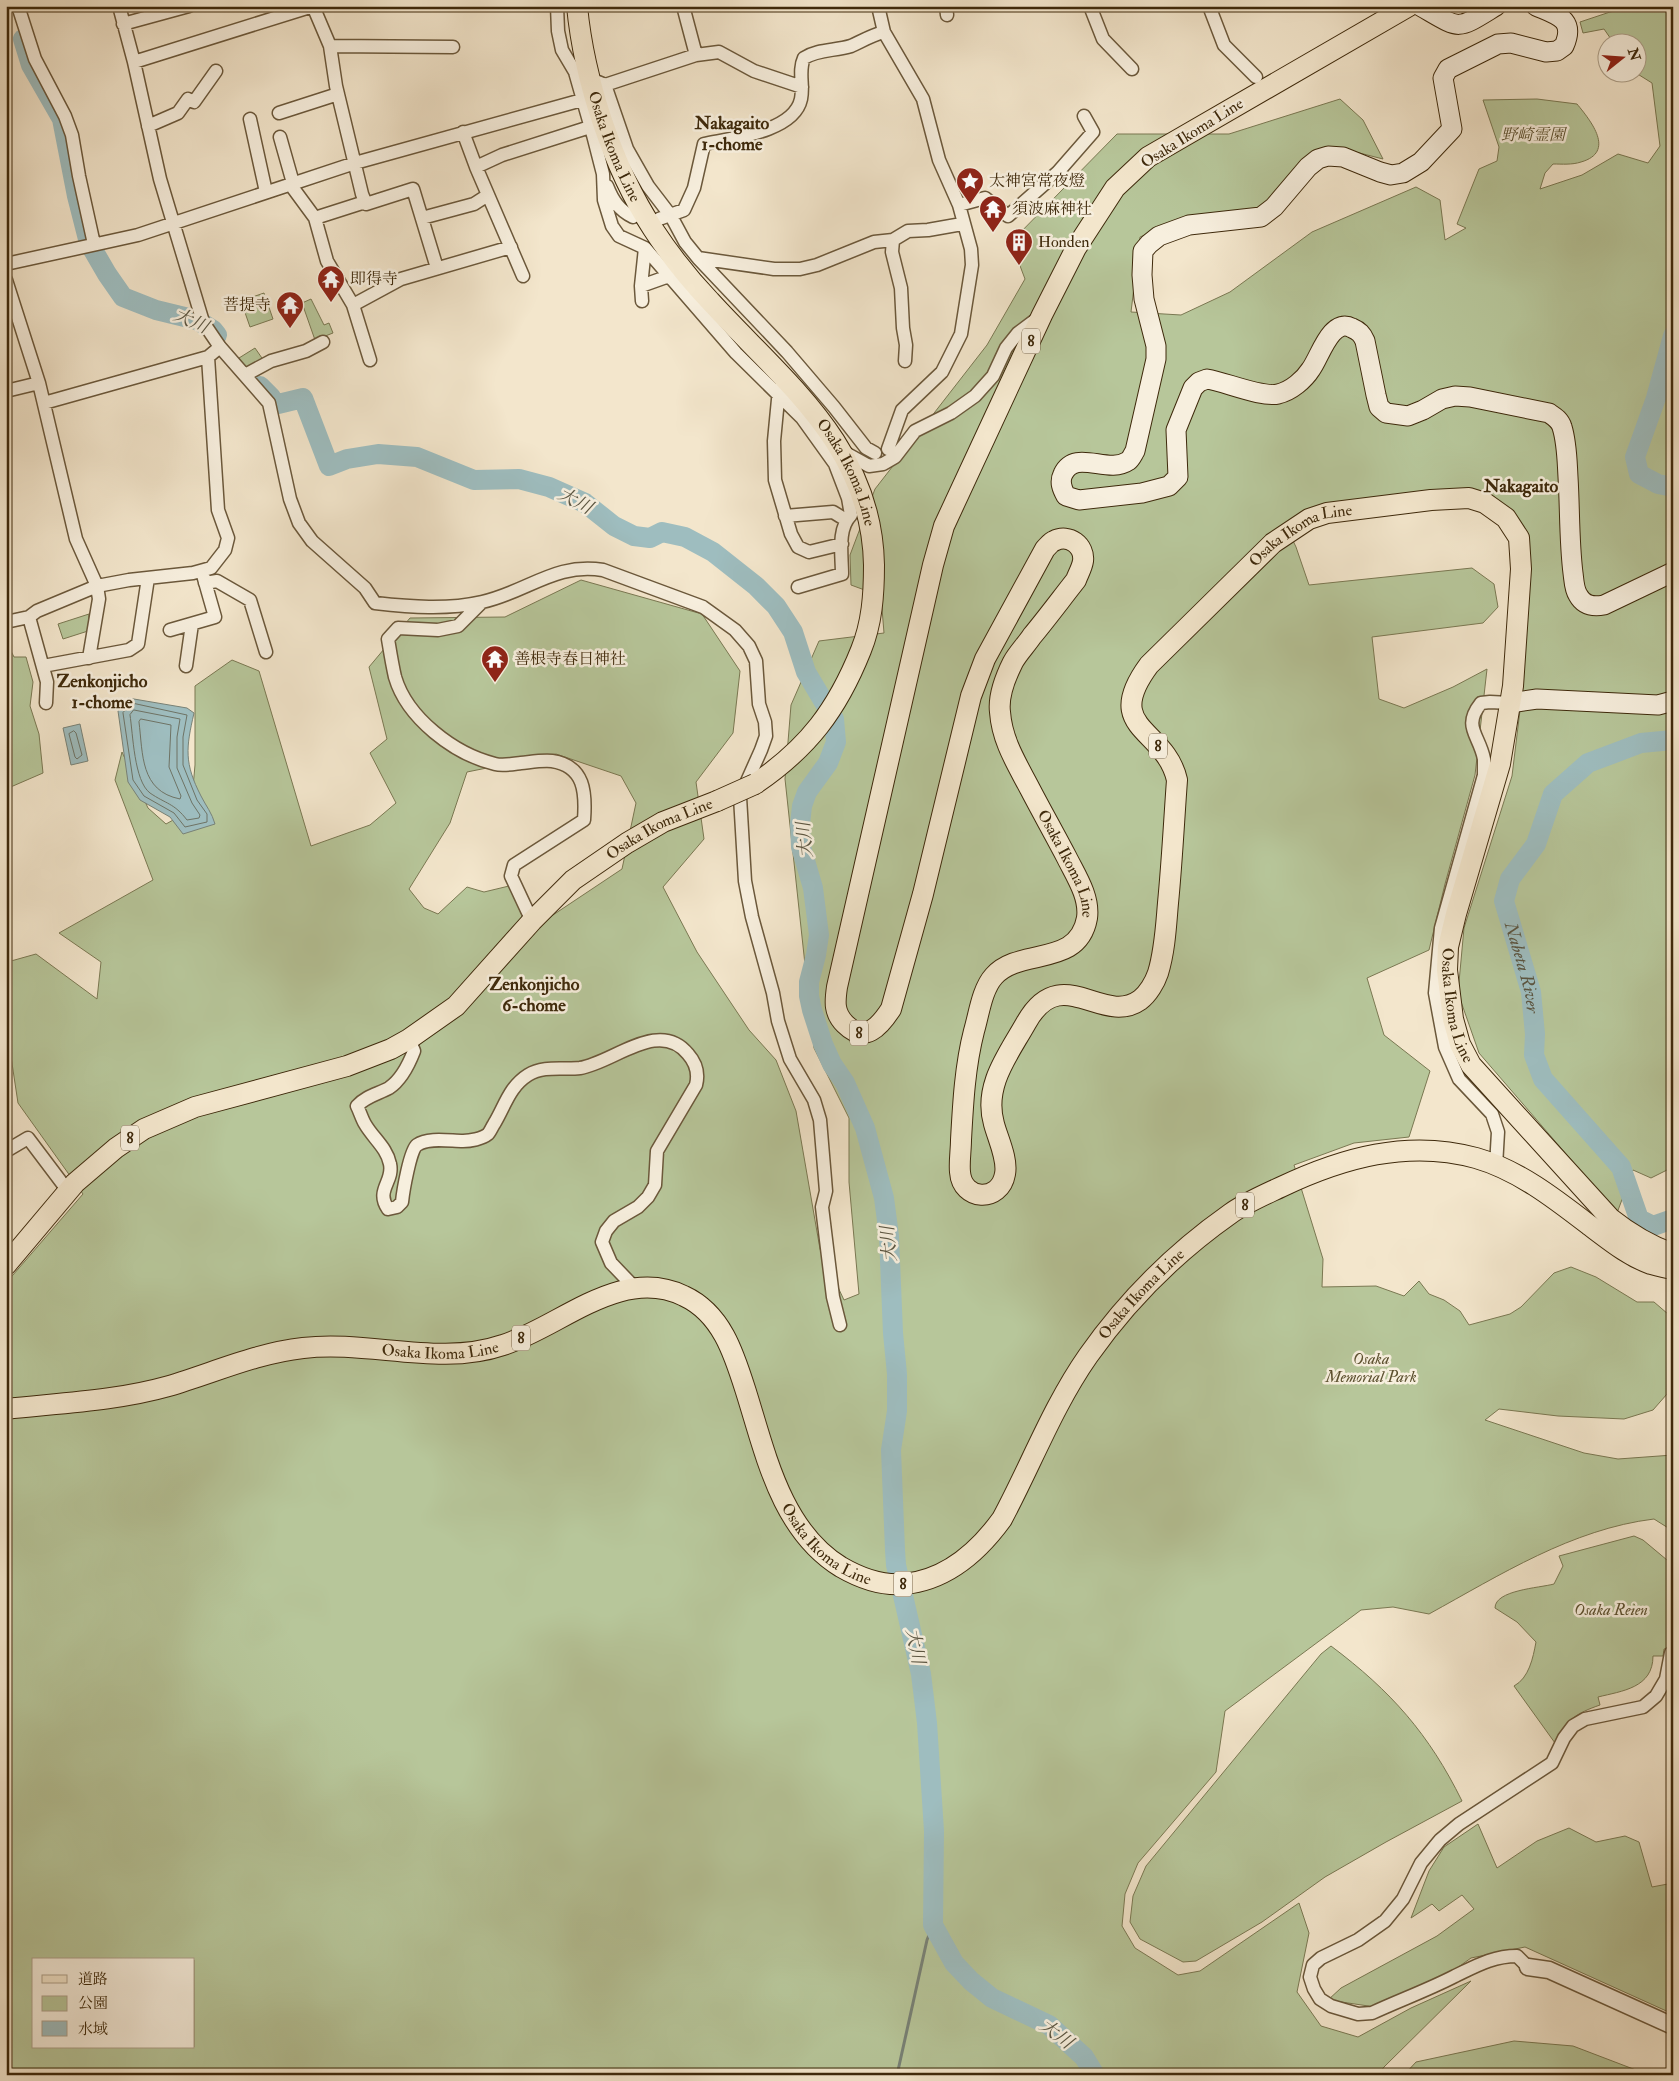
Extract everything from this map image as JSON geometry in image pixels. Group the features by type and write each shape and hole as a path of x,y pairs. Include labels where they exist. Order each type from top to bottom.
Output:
{"main road":[{"name":"Osaka Ikoma Line","path":"6,1265 71,1187 88,1170 144,1129 195,1107 347,1066 391,1049 409,1039 456,1006 532,921 573,880 627,843 664,822 755,784 781,766 808,740 831,711 848,682 865,639 874,593 874,553 869,523 860,492 842,451 810,406 679,267 635,199 604,125 589,73 578,6"},
{"name":"Osaka Ikoma Line","path":"1409,6 1148,157 1115,188 1076,248 1042,316 944,526 933,565 870,834 837,988 836,1008 840,1019 850,1029 858,1033 872,1031 882,1024 891,1009 937,840 971,696 985,659 1045,549 1054,541 1064,538 1074,541 1080,548 1083,560 1081,569 1076,580 1014,660 1005,682 999,708 1007,746 1082,887 1085,895 1087,917 1080,937 1070,947 1004,968 988,984 974,1033 964,1091 960,1174 965,1188 973,1194 983,1196 994,1193 1000,1188 1007,1169 990,1114 991,1090 997,1075 1031,1014 1042,1002 1058,995 1071,995 1114,1007 1125,1006 1140,1000 1150,989 1157,976 1165,941 1172,862 1176,780 1174,767 1169,758 1135,721 1132,711 1132,696 1140,678 1149,665 1273,543 1309,518 1327,513 1431,500 1469,498 1485,503 1506,518 1519,538 1520,569 1510,703 1500,764 1448,947 1447,970 1453,1019 1460,1044 1471,1065 1604,1211 1634,1236 1651,1246 1673,1254"},
{"path":"1420,6 1450,23 1461,26 1472,22 1496,6"},
{"path":"1536,6 1559,16 1565,22 1569,30 1564,46 1557,51 1546,52 1511,43 1498,44 1448,69 1443,78 1452,129 1421,162 1412,168 1403,173 1391,175 1343,157 1328,156 1318,160 1308,168 1274,207 1261,217 1189,225 1159,236 1149,244 1143,252 1142,275 1144,299 1156,346 1156,359 1135,452 1129,461 1120,464 1074,463 1066,467 1061,478 1062,488 1066,496 1079,500 1142,493 1169,486 1178,477 1176,430 1193,388 1199,382 1207,379 1266,394 1278,394 1301,382 1312,368 1335,329 1349,326 1361,333 1365,341 1379,407 1386,413 1408,416 1424,410 1442,399 1455,396 1470,397 1549,413 1557,418 1562,426 1567,454 1570,522 1569,545 1577,595 1585,604 1594,607 1604,605 1673,572"},
{"path":"1510,703 1537,699 1658,705 1673,701"},
{"name":"Osaka Ikoma Line","path":"6,1409 137,1394 271,1354 303,1348 346,1346 444,1353 475,1351 502,1346 601,1298 635,1288 663,1288 682,1295 698,1304 723,1331 736,1360 779,1491 796,1525 828,1559 850,1572 890,1585 912,1583 934,1576 956,1566 974,1552 988,1538 1002,1519 1064,1396 1088,1356 1121,1312 1150,1282 1201,1236 1232,1212 1300,1178 1339,1163 1378,1153 1417,1150 1445,1152 1476,1158 1535,1185 1618,1247 1650,1264 1673,1269"}],"street":[{"path":"18,6 35,60 65,116 72,135 91,245"},
{"path":"118,6 134,62 172,225 203,322 220,347 268,403 290,499 299,523 312,541 365,588 375,603 443,608 482,602 508,595 570,569 587,567 603,570 703,607 736,630 749,646 756,661 760,704 765,722 766,736 762,750 740,797 745,882 752,917 773,993 778,1021 790,1059 814,1100 820,1120 826,1191 822,1207 833,1297 840,1326"},
{"path":"123,24 189,6"},
{"path":"134,62 313,6 330,46 338,94 365,202"},
{"path":"557,6 558,32 562,50 589,73 627,149 665,218 791,366 834,407 866,448 875,453"},
{"path":"683,6 696,55"},
{"path":"878,6 884,32 923,99 939,160 958,205 962,224 971,249 972,265 961,334 942,372 902,410 888,449"},
{"path":"1090,6 1104,38 1132,69"},
{"path":"1209,6 1224,45 1256,77"},
{"path":"665,218 684,210 694,188 704,144 748,135 775,126 791,116 799,107 802,88 800,66 804,58 816,52 850,46 884,32"},
{"path":"330,46 453,47"},
{"path":"589,73 718,52 754,71 802,88"},
{"path":"148,126 178,113 188,99 194,102 216,71"},
{"path":"589,73 582,100 603,174 612,199 622,211 633,217"},
{"path":"279,113 338,94"},
{"path":"6,264 138,235 355,163 582,100"},
{"path":"958,205 985,198 1008,216 1058,172 1093,132 1084,116"},
{"path":"250,119 266,192"},
{"path":"476,167 502,155 590,127"},
{"path":"463,132 523,276"},
{"path":"280,137 292,184 315,218 327,261 353,305 370,360"},
{"path":"603,174 604,200 612,226 618,236 645,248 736,353 779,389 834,464 851,507 851,515 842,528 842,574 798,587"},
{"path":"315,218 413,189 437,268"},
{"path":"422,218 474,204 488,195"},
{"path":"698,258 774,269 800,269 817,265 874,242 893,240 908,231 928,230 962,224"},
{"path":"893,240 892,252 901,288 903,328 906,345 905,361"},
{"path":"353,305 401,280 510,247"},
{"path":"642,301 641,286 645,248"},
{"path":"641,286 669,276"},
{"path":"6,280 39,383 76,539 97,586 98,599 89,658"},
{"path":"842,451 869,466 883,464 895,458 915,431 952,413 975,396 992,376 1006,348 1018,332 1042,316"},
{"path":"245,375 271,361 306,351 323,342"},
{"path":"44,402 208,357 220,347"},
{"path":"203,577 225,550 228,538 218,510 208,357"},
{"path":"6,391 39,383"},
{"path":"779,389 774,441 775,480 785,516 798,547 809,552 842,544"},
{"path":"785,516 832,512 846,520"},
{"path":"170,630 215,617 203,577"},
{"path":"6,622 29,618 37,611 97,586 148,578 203,577 217,581 250,600 266,652"},
{"path":"43,666 129,650 138,644 148,578"},
{"path":"482,602 458,626 438,630 398,628 388,639 395,678 408,704 439,738 473,757 497,765 552,761 567,767 582,779 585,798 584,820 514,865 511,876 532,921"},
{"path":"29,618 47,682 46,703"},
{"path":"186,666 192,624"},
{"path":"1496,1166 1498,1132 1492,1114 1459,1079 1445,1047 1435,994 1441,928 1484,775 1484,760 1472,723 1473,714 1481,703 1510,703"},
{"path":"409,1039 414,1051 408,1067 391,1087 362,1100 357,1106 364,1124 382,1146 390,1166 383,1193 383,1202 388,1209 397,1207 402,1202 405,1178 413,1149 418,1144 433,1141 470,1141 488,1134 503,1109 514,1085 530,1074 553,1068 581,1068 660,1039 669,1040 683,1047 695,1062 698,1077 696,1085 657,1150 655,1186 638,1207 614,1221 606,1231 602,1242 611,1263 635,1288"},
{"path":"6,1151 28,1138 71,1187"},
{"path":"1667,2024 1549,1970 1528,1967 1517,1956 1502,1956 1478,1964 1372,2013 1358,2014 1331,2006 1320,1999 1310,1977 1313,1965 1321,1958 1358,1940 1385,1921 1404,1899 1421,1863 1440,1840 1459,1824 1552,1763 1564,1738 1573,1726 1585,1719 1643,1707 1656,1696 1670,1675 1671,1653 1673,1653"}],"green space":[{"path":"1637,6 1673,6 1673,1167 1651,1178 1633,1170 1617,1213 1479,1053 1458,993 1464,928 1512,776 1522,694 1524,537 1479,495 1340,505 1301,512 1285,524 1296,547 1309,585 1472,568 1494,584 1498,607 1483,623 1372,637 1379,699 1404,708 1453,687 1487,669 1475,775 1429,950 1367,978 1384,1035 1430,1071 1409,1137 1354,1143 1294,1165 1323,1259 1322,1287 1376,1286 1404,1296 1419,1281 1429,1294 1444,1300 1460,1311 1469,1325 1510,1314 1521,1307 1554,1273 1571,1267 1596,1277 1637,1302 1654,1302 1668,1314 1667,1394 1653,1410 1624,1419 1558,1416 1499,1409 1485,1420 1584,1453 1618,1459 1673,1455 1673,1531 1654,1519 1624,1524 1594,1533 1565,1543 1510,1569 1429,1614 1393,1607 1361,1610 1225,1711 1216,1772 1138,1863 1125,1894 1122,1926 1135,1948 1178,1975 1200,1971 1299,1903 1309,1933 1297,1992 1321,2026 1358,2037 1411,2008 1471,1981 1378,2075 6,2075 6,1283 83,1194 18,1103 8,1037 6,1037 6,968 11,961 36,954 97,999 101,962 59,933 153,880 115,780 122,752 148,808 166,824 191,810 195,765 195,686 232,660 259,671 311,846 370,825 396,803 370,753 387,739 369,667 410,618 505,617 581,580 702,614 740,671 733,733 696,782 704,839 663,887 697,952 749,1030 776,1060 796,1111 820,1249 844,1300 859,1294 849,1182 849,1118 814,1048 785,779 791,705 819,641 884,633 881,596 851,585 850,555 875,489 987,345 1025,279 1011,242 1117,134 1229,134 1340,99 1363,120 1383,159 1336,147 1263,209 1162,228 1140,237 1131,312 1181,315 1230,292 1312,232 1416,187 1440,200 1445,240 1466,228 1457,224 1479,169 1497,161 1499,147 1483,100 1537,99 1577,104 1594,127 1599,144 1597,151 1591,157 1581,162 1553,164 1545,173 1540,189 1582,175 1618,154 1648,163 1660,146 1652,83 1646,79 1646,32 1606,32 1604,29 1583,33 1580,22 1610,12","holes":["556,754 621,776 636,803 622,869 532,929 509,886 484,892 467,887 438,914 424,908 409,889 450,823 467,772"]},
{"path":"264,293 273,319 250,327 241,301"},
{"path":"311,299 324,325 329,323 333,333 315,340 302,303"},
{"path":"255,348 264,361 248,372 239,358"},
{"path":"89,614 88,631 63,639 58,624"},
{"path":"6,641 14,657 26,657 33,682 30,706 39,734 43,773 6,789"},
{"name":"Osaka Reien","path":"1634,1536 1643,1540 1673,1565 1673,1647 1664,1649 1663,1656 1653,1656 1652,1667 1642,1681 1626,1690 1598,1697 1600,1705 1573,1718 1563,1728 1555,1743 1514,1686 1527,1673 1536,1642 1517,1622 1495,1608 1497,1602 1502,1597 1519,1591 1554,1584 1563,1566 1559,1556"},
{"path":"1331,1646 1372,1680 1407,1715 1436,1755 1462,1801 1325,1877 1262,1922 1196,1961 1183,1962 1140,1939 1130,1922 1133,1896 1146,1866 1321,1654"},
{"path":"1478,1824 1497,1868 1537,1841 1569,1828 1596,1842 1625,1836 1639,1842 1652,1887 1673,1883 1673,2014 1525,1947 1471,1958 1443,1978 1375,2007 1328,2000 1341,1988 1437,1936 1474,1909 1462,1895 1439,1911 1432,1904 1411,1918 1429,1871 1444,1847"},
{"path":"1514,2041 1573,2046 1649,2075 1404,2075 1416,2062"}],"water":[{"path":"128,698 187,708 194,713 188,746 189,764 195,784 215,824 183,834 170,817 140,800 128,782 118,711"},
{"path":"80,724 88,761 71,765 63,728"}],"waterway":[{"name":"大川","path":"23,39 31,65 62,119 77,196 89,243 107,274 123,297 156,310 197,320 213,330 217,335"},
{"name":"Nabeta River","path":"1673,336 1656,398 1635,457 1639,474 1658,484 1673,487"},
{"name":"大川","path":"260,386 271,397 274,405 303,398 329,466 347,459 378,454 417,457 474,480 519,479 549,487 585,503 614,526 634,536 650,538 662,532 685,537 713,552 756,586 776,606 793,632 806,672 834,719 836,742 828,763 807,792 802,806 800,824 801,847 813,888 819,935 809,982 809,996 823,1044 832,1064 845,1083 865,1128 884,1198 889,1236 893,1333 897,1374 897,1411 891,1450 896,1565 921,1674 927,1723 934,1831 933,1925 954,1963 971,1981 992,1998 1049,2025 1084,2057 1095,2075"},
{"name":"Nabeta River","path":"1673,740 1641,743 1588,763 1553,794 1536,844 1510,879 1504,901 1531,992 1535,1034 1534,1055 1543,1079 1621,1167 1639,1219 1653,1226 1673,1219"},
{"path":"897,2075 927,1940 933,1925"}],"place":[{"name":"太神宮常夜燈","path":"970,205"},
{"name":"須波麻神社","path":"993,233"},
{"name":"Honden","path":"1019,266"},
{"name":"即得寺","path":"331,303"},
{"name":"菩提寺","path":"290,329"},
{"name":"善根寺春日神社","path":"495,683"}],"district":[{"name":"Nakagaito 1-chome","path":"732,133"},
{"name":"Nakagaito","path":"1521,486"},
{"name":"Zenkonjicho 1-chome","path":"102,691"},
{"name":"Zenkonjicho 6-chome","path":"534,994"}],"park label":[{"name":"野崎霊園","path":"1533,135"},
{"name":"Osaka Memorial Park","path":"1371,1368"}]}
